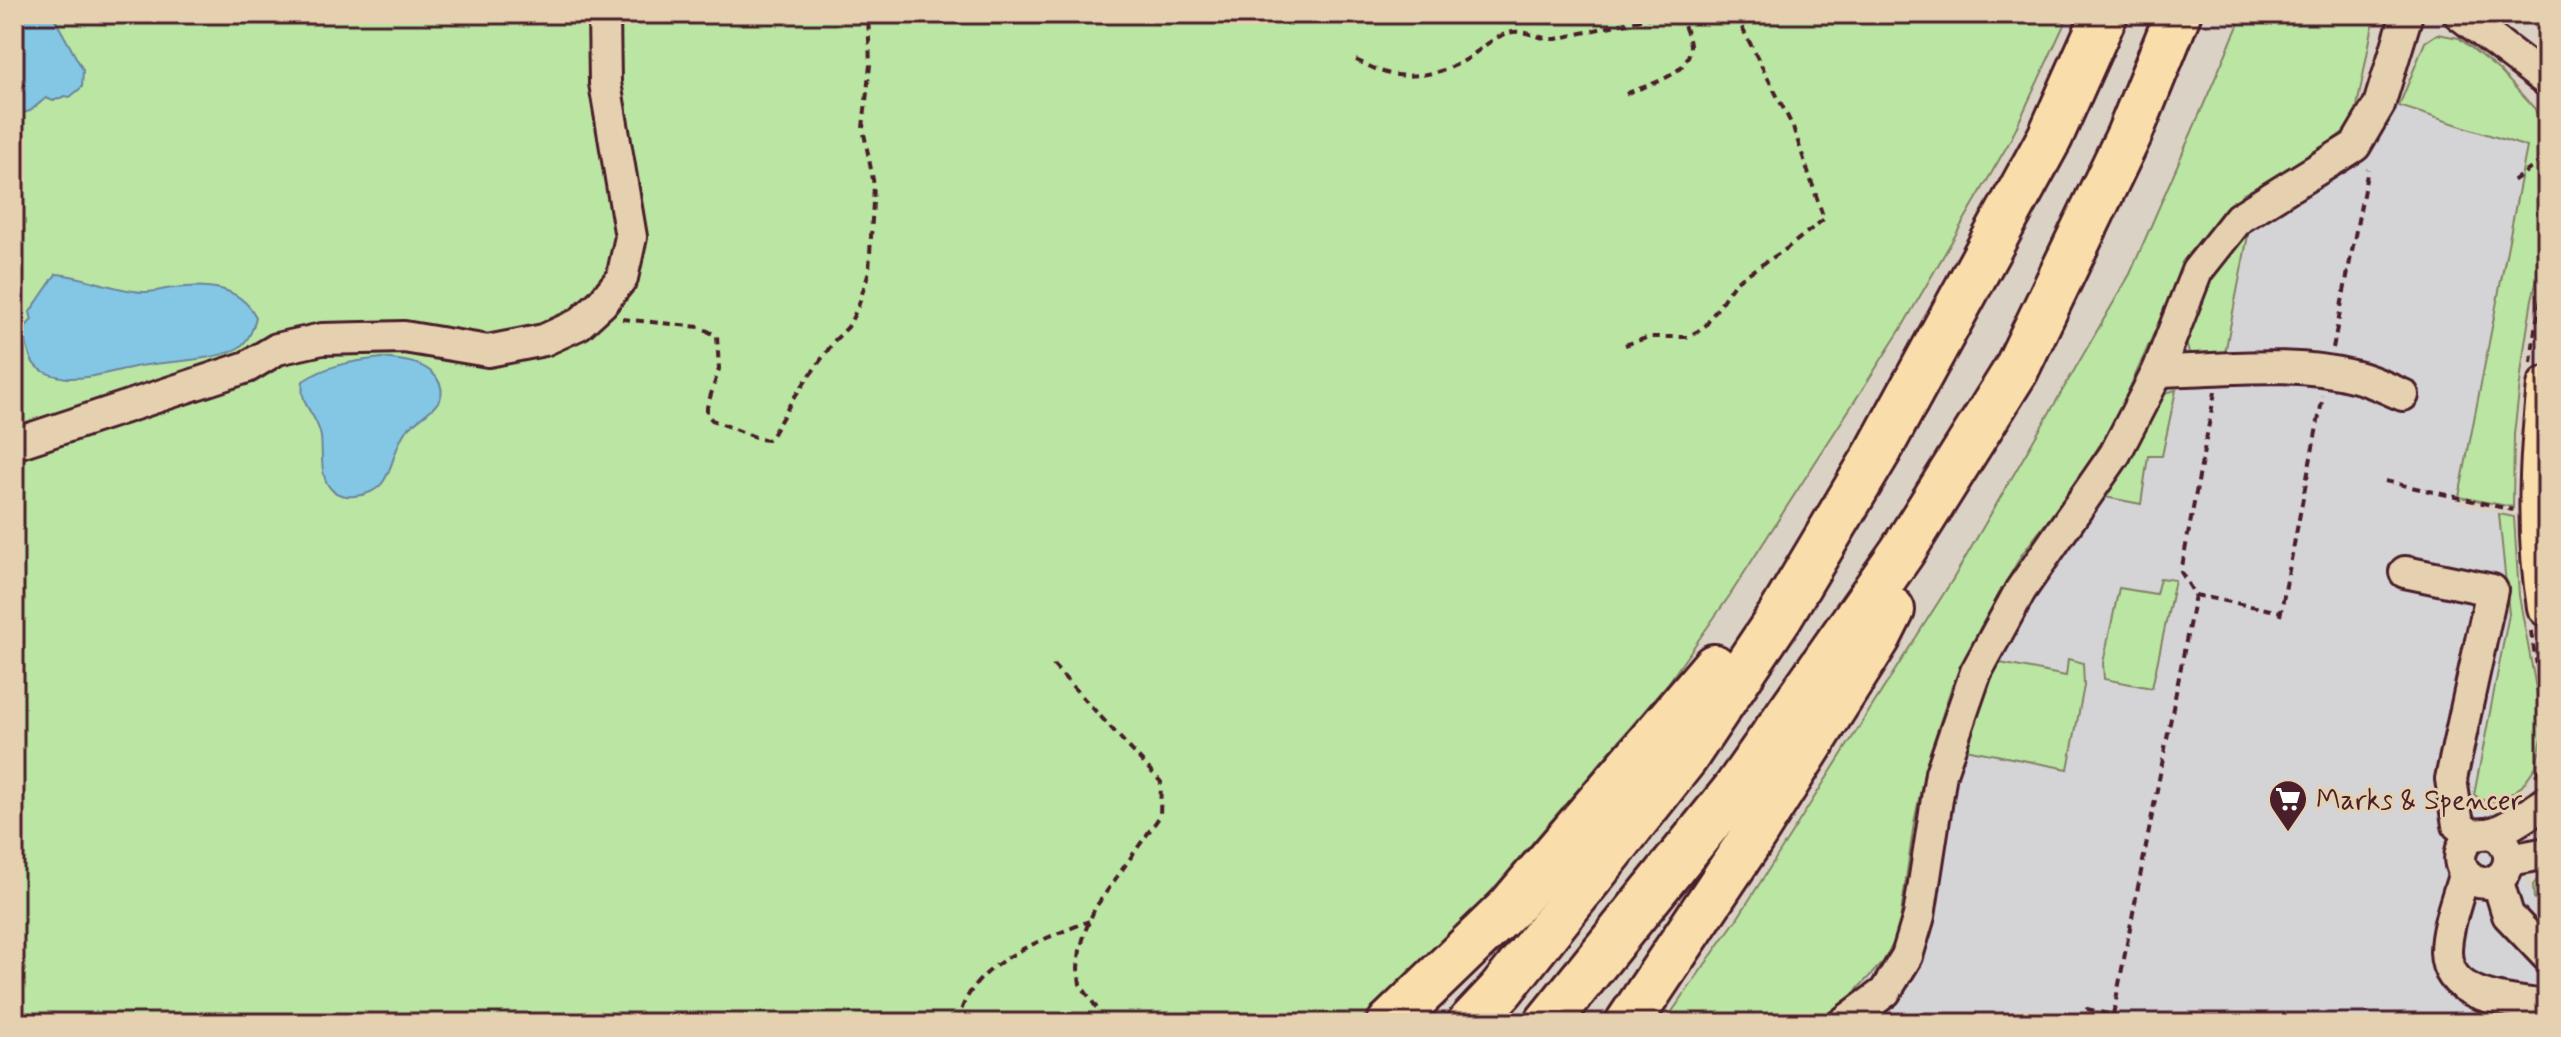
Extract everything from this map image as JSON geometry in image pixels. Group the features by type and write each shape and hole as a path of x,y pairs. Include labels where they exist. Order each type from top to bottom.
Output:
{"highway":[{"path":"1470,1023 1501,990 1685,758 1780,616 1879,450 2050,137 2105,14"},
{"path":"1628,1023 1749,842 1878,638 2016,370 2129,135 2178,14"},
{"path":"1547,1023 1735,790 1902,552 2016,370"},
{"path":"1390,1023 1510,907 1686,703 1879,450"}],"main road":[{"path":"2547,386 2540,445 2539,522 2547,607"}],"lane":[{"path":"14,444 247,367 277,349 322,339 404,337 488,351 544,340 579,324 602,303 622,278 631,237 605,83 604,14"},
{"path":"1843,1023 1885,992 1907,956 1919,916 1941,773 1976,672 2020,591 2115,454 2158,371 2197,271 2239,218 2355,146 2379,105 2407,14"},
{"path":"2459,14 2547,81"},
{"path":"2158,371 2251,367 2328,372 2357,377 2403,395"},
{"path":"2405,572 2492,590 2451,779 2458,825 2503,841 2509,853 2503,870 2508,915 2547,956"},
{"path":"2547,802 2482,835 2461,849 2460,857 2465,872 2476,881 2490,882 2503,870 2547,853"},
{"path":"2465,872 2448,936 2446,952 2449,970 2458,983 2469,990 2547,1006"}],"path":[{"path":"588,316 700,327 710,331 717,336 719,369 707,414 712,420 760,439 771,437 793,399 835,340 848,327 869,271 874,185 863,128 870,65 868,14"},
{"path":"1356,60 1397,75 1423,74 1446,69 1468,58 1487,43 1516,31 1545,40 1667,14 1682,20 1690,42 1686,62 1679,71 1626,94"},
{"path":"1682,20 1700,14"},
{"path":"1625,345 1649,337 1687,337 1698,331 1706,325 1735,282 1786,249 1824,219 1793,127 1735,14"},
{"path":"2547,119 2547,128"},
{"path":"2513,181 2547,157"},
{"path":"2084,1023 2087,1009 2113,1015 2195,595 2181,572 2220,368"},
{"path":"2385,481 2519,511"},
{"path":"2195,595 2281,612"},
{"path":"1053,665 1161,782 1160,816 1095,908 1080,950 1080,984 1096,1007 1099,1023"},
{"path":"958,1023 970,992 1003,960 1027,946 1090,920"}],"shaded area":[{"path":"2392,103 2527,146 2458,504 2499,514 2509,614 2474,795 2487,802 2534,898 2547,909 2547,1023 1816,1023 1850,997 1883,962 1898,935 1914,823 1926,765 1952,686 1980,628 2022,554 2072,489 2115,421 2190,252 2242,195 2312,156 2343,132 2355,117 2379,105"}],"green space":[{"path":"14,14 2069,14 2010,141 1901,329 1730,595 1669,682 1462,926 1357,1023 14,1023"},
{"path":"2243,14 2375,14 2355,117 2343,132 2312,156 2242,195 2190,252 2115,421 2072,489 2022,554 1980,628 1952,686 1926,765 1914,823 1898,935 1883,962 1850,997 1816,1023 1664,1023 1739,916 1953,579 2130,274"},
{"path":"2515,14 2547,14 2547,34"},
{"path":"2437,34 2459,38 2500,71 2535,109 2546,146 2547,242 2532,299 2524,350 2514,434 2513,507 2459,497 2527,147 2399,106 2425,42"},
{"path":"2249,230 2225,353 2199,357 2189,352 2185,340 2199,300 2226,254"},
{"path":"2176,390 2162,456 2148,456 2141,504 2105,497 2140,438 2161,394"},
{"path":"2499,514 2514,517 2519,596 2540,710 2542,738 2536,766 2522,786 2502,800 2487,802 2474,795 2509,614"},
{"path":"2160,578 2175,580 2152,688 2104,679 2103,663 2119,588 2156,594"},
{"path":"2068,659 2083,663 2084,686 2068,769 1960,748 1995,662 2066,676"},
{"path":"2547,872 2547,909 2534,898 2533,885"}],"water":[{"path":"14,14 52,14 83,70 82,87 70,97 53,101 46,98 30,111 14,115"},
{"path":"56,274 142,292 185,287 220,289 240,298 256,317 245,342 229,352 67,378 45,372 34,364 24,335 26,326 32,320 30,312"},
{"path":"382,358 415,364 430,371 440,384 440,399 403,435 388,474 376,489 367,494 342,495 332,490 325,479 321,437 304,398 303,381 341,365"}],"place":[{"name":"Marks & Spencer","path":"2288,833"}]}
